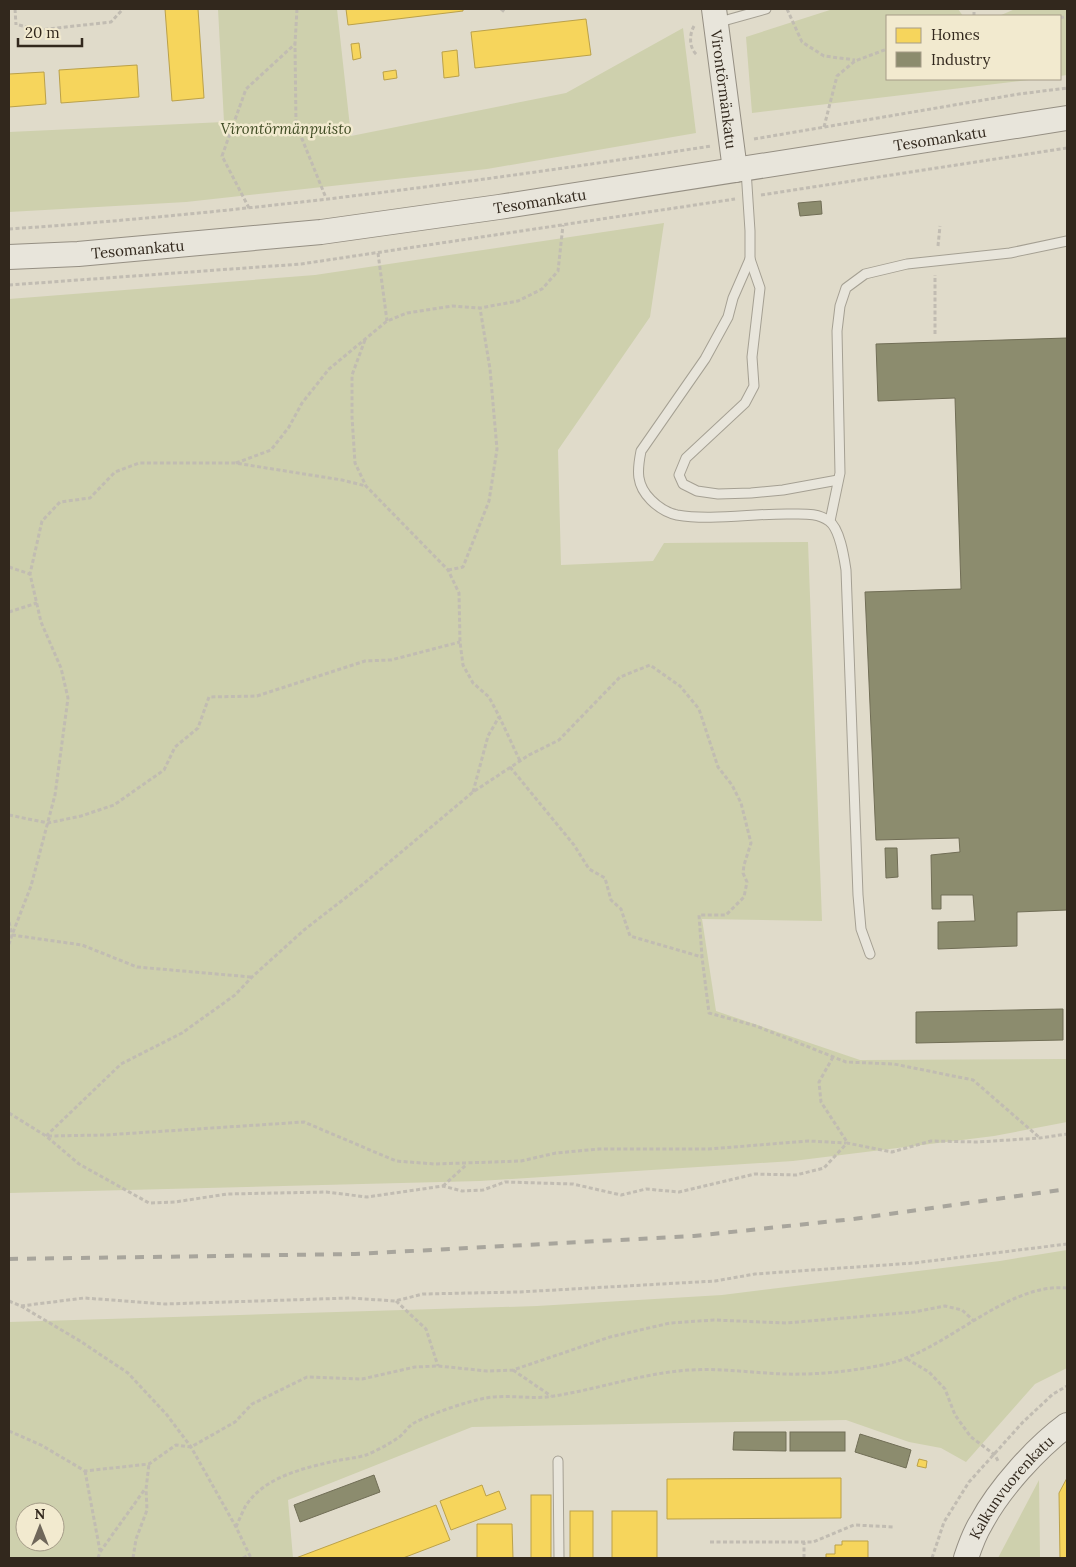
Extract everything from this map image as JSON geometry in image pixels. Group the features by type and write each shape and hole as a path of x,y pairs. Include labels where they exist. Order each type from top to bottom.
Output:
{"main road":[{"name":"Virontörmänkatu","path":"715,16 730,142 740,169"},
{"name":"Tesomankatu","path":"9,257 78,254 321,232 1067,118"},
{"name":"Kalkunvuorenkatu","path":"966,1558 981,1522 1009,1482 1067,1424"}],"lane":[{"path":"715,16 766,9"},
{"path":"740,169 750,231 750,259 760,288 752,357 754,386 745,403 686,458 680,475 682,484 697,491 718,494 751,494 838,480"},
{"path":"830,521 838,480 840,427 837,331 840,306 846,288 865,274 907,264 1010,253 1067,241"},
{"path":"750,259 733,298 728,317 706,359 641,451 637,469 643,492 657,507 676,515 699,517 815,514 830,521 841,542 846,570 858,894 862,929 870,954"},
{"path":"558,1461 559,1558"}],"path":[{"path":"15,9 17,25 39,30 111,22 123,9"},
{"path":"297,9 295,44 296,124 326,198"},
{"path":"502,9 506,13"},
{"path":"787,9 802,42 824,56 855,61"},
{"path":"249,208 222,156 246,89 295,44"},
{"path":"824,127 837,76 855,61 886,49"},
{"path":"9,229 249,208 620,160 1067,88"},
{"path":"235,463 271,450 289,427 302,403 329,369 387,321 407,313 452,306 480,308 518,301 542,289 558,271 563,225"},
{"path":"935,334 934,292 940,226"},
{"path":"378,253 387,321"},
{"path":"448,570 463,567 489,501 497,449 490,369 480,308"},
{"path":"365,340 352,375 355,463 366,486 448,570 459,594 460,642 463,665 473,683 489,697 500,716 520,761"},
{"path":"9,944 31,886 55,794 68,698 61,668 40,622 30,574 42,521 60,502 90,498 115,472 139,463 235,463 342,480 366,486"},
{"path":"9,567 30,574"},
{"path":"9,612 37,603"},
{"path":"9,815 48,823 81,816 114,805 164,770 175,747 198,728 209,697 257,696 365,661 391,660 460,642"},
{"path":"46,1136 121,1064 182,1033 235,995 304,930 362,885 473,792 510,767 559,740 620,677 650,665 680,686 699,709 718,767 732,785 741,803 751,843 744,865 743,873 747,882 744,897 726,915 699,915 709,1013 756,1026 846,1062 894,1064 973,1080 1040,1138"},
{"path":"473,792 488,736 500,716"},
{"path":"510,767 574,845 589,869 605,878 611,900 621,909 630,936 702,957"},
{"path":"9,922 12,935"},
{"path":"12,935 82,945 138,967 252,977"},
{"path":"833,1057 819,1082 821,1102 847,1143"},
{"path":"9,1113 46,1136 79,1164 149,1203 175,1202 228,1194 326,1192 367,1197 443,1186 462,1191 483,1190 505,1182 573,1184 621,1195 646,1188 679,1192 755,1174 796,1175 824,1168 847,1143"},
{"path":"46,1136 105,1135 304,1122 396,1161 467,1164 521,1161 556,1153 599,1149 708,1149 809,1141 847,1143 892,1152 931,1141 977,1142 1040,1138 1067,1134"},
{"path":"443,1186 467,1164"},
{"path":"22,1306 84,1298 165,1304 350,1298 395,1300 423,1294 519,1292 715,1281 755,1274 914,1263 1067,1244"},
{"path":"236,1527 246,1505 262,1489 287,1474 366,1455 399,1438 412,1424 442,1411 486,1398 516,1396 552,1397 626,1380 690,1370 744,1370 784,1374 824,1373 886,1364 906,1358 934,1345 1015,1299 1034,1292 1067,1288"},
{"path":"395,1300 426,1329 438,1366"},
{"path":"9,1301 22,1306 80,1341 128,1373 167,1415 191,1447 236,1527 250,1557 243,1558"},
{"path":"9,1431 41,1445 85,1471 149,1464 176,1445 191,1447 235,1422 252,1404 307,1377 362,1379 415,1367 438,1366 487,1371 513,1370 610,1337 670,1323 714,1320 786,1323 914,1312 945,1306 962,1310 974,1321"},
{"path":"906,1358 929,1372 945,1389 955,1415 971,1437 994,1455"},
{"path":"513,1370 552,1397"},
{"path":"932,1558 944,1522 969,1482 1023,1422 1053,1394 1067,1386"},
{"path":"133,1558 136,1539 147,1510 146,1488 149,1464"},
{"path":"85,1471 100,1552"},
{"path":"98,1558 100,1552 146,1488"},
{"path":"710,1542 813,1542 854,1525 895,1527"},
{"path":"804,1542 804,1558"}],"green space":[{"name":"Virontörmänpuisto","path":"218,9 337,9 351,136 566,93 683,28 696,133 487,169 186,202 9,212 9,132 224,122"},
{"path":"833,9 958,9 962,15 886,15 886,80 1029,80 752,113 746,37"},
{"path":"1015,9 1067,9 1067,75 1061,76 1061,15 1001,15"},
{"path":"664,223 650,317 558,450 561,565 653,561 664,543 808,542 822,921 702,919 716,1011 860,1060 1067,1059 1067,1122 994,1136 793,1161 480,1181 9,1193 9,299 315,275"},
{"path":"1067,1250 1067,1368 1035,1384 966,1462 941,1448 909,1442 846,1420 472,1427 288,1500 293,1558 9,1558 9,1322 537,1306 722,1295 1000,1261"},
{"path":"1039,1480 1040,1558 998,1558"}],"building: Homes":[{"path":"165,9 198,9 204,98 172,101"},
{"path":"346,9 463,9 463,11 348,25"},
{"path":"586,19 591,55 475,68 471,32"},
{"path":"359,43 361,58 353,60 351,44"},
{"path":"457,50 459,76 444,78 442,52"},
{"path":"137,65 139,97 61,103 59,70"},
{"path":"396,70 397,78 384,80 383,72"},
{"path":"44,72 46,104 9,107 9,74"},
{"path":"919,1459 927,1461 926,1468 917,1466"},
{"path":"841,1478 841,1518 667,1519 667,1479"},
{"path":"1067,1478 1067,1558 1060,1558 1059,1493"},
{"path":"482,1485 486,1496 499,1491 506,1509 451,1530 440,1501"},
{"path":"531,1495 551,1495 551,1558 531,1558"},
{"path":"436,1505 450,1540 403,1558 296,1558"},
{"path":"570,1511 593,1511 593,1558 570,1558"},
{"path":"612,1511 657,1511 657,1558 612,1558"},
{"path":"477,1524 512,1524 513,1558 477,1558"},
{"path":"842,1541 868,1541 868,1558 826,1558 826,1554 835,1554 835,1545 842,1545"}],"building: Industry":[{"path":"821,201 822,214 800,216 798,203"},
{"path":"1067,338 1067,910 1017,912 1017,946 938,949 938,922 975,921 973,895 941,895 941,909 932,909 931,855 960,852 959,838 876,840 865,592 961,589 955,398 878,401 876,344"},
{"path":"885,848 897,848 898,877 886,878"},
{"path":"1063,1009 1063,1040 916,1043 916,1012"},
{"path":"734,1432 786,1432 786,1451 733,1450"},
{"path":"790,1432 845,1432 845,1451 790,1451"},
{"path":"860,1434 911,1450 906,1468 855,1452"},
{"path":"374,1475 380,1492 300,1522 294,1505"}],"railway":[{"path":"9,1259 355,1254 694,1236 853,1219 1067,1189"}]}
